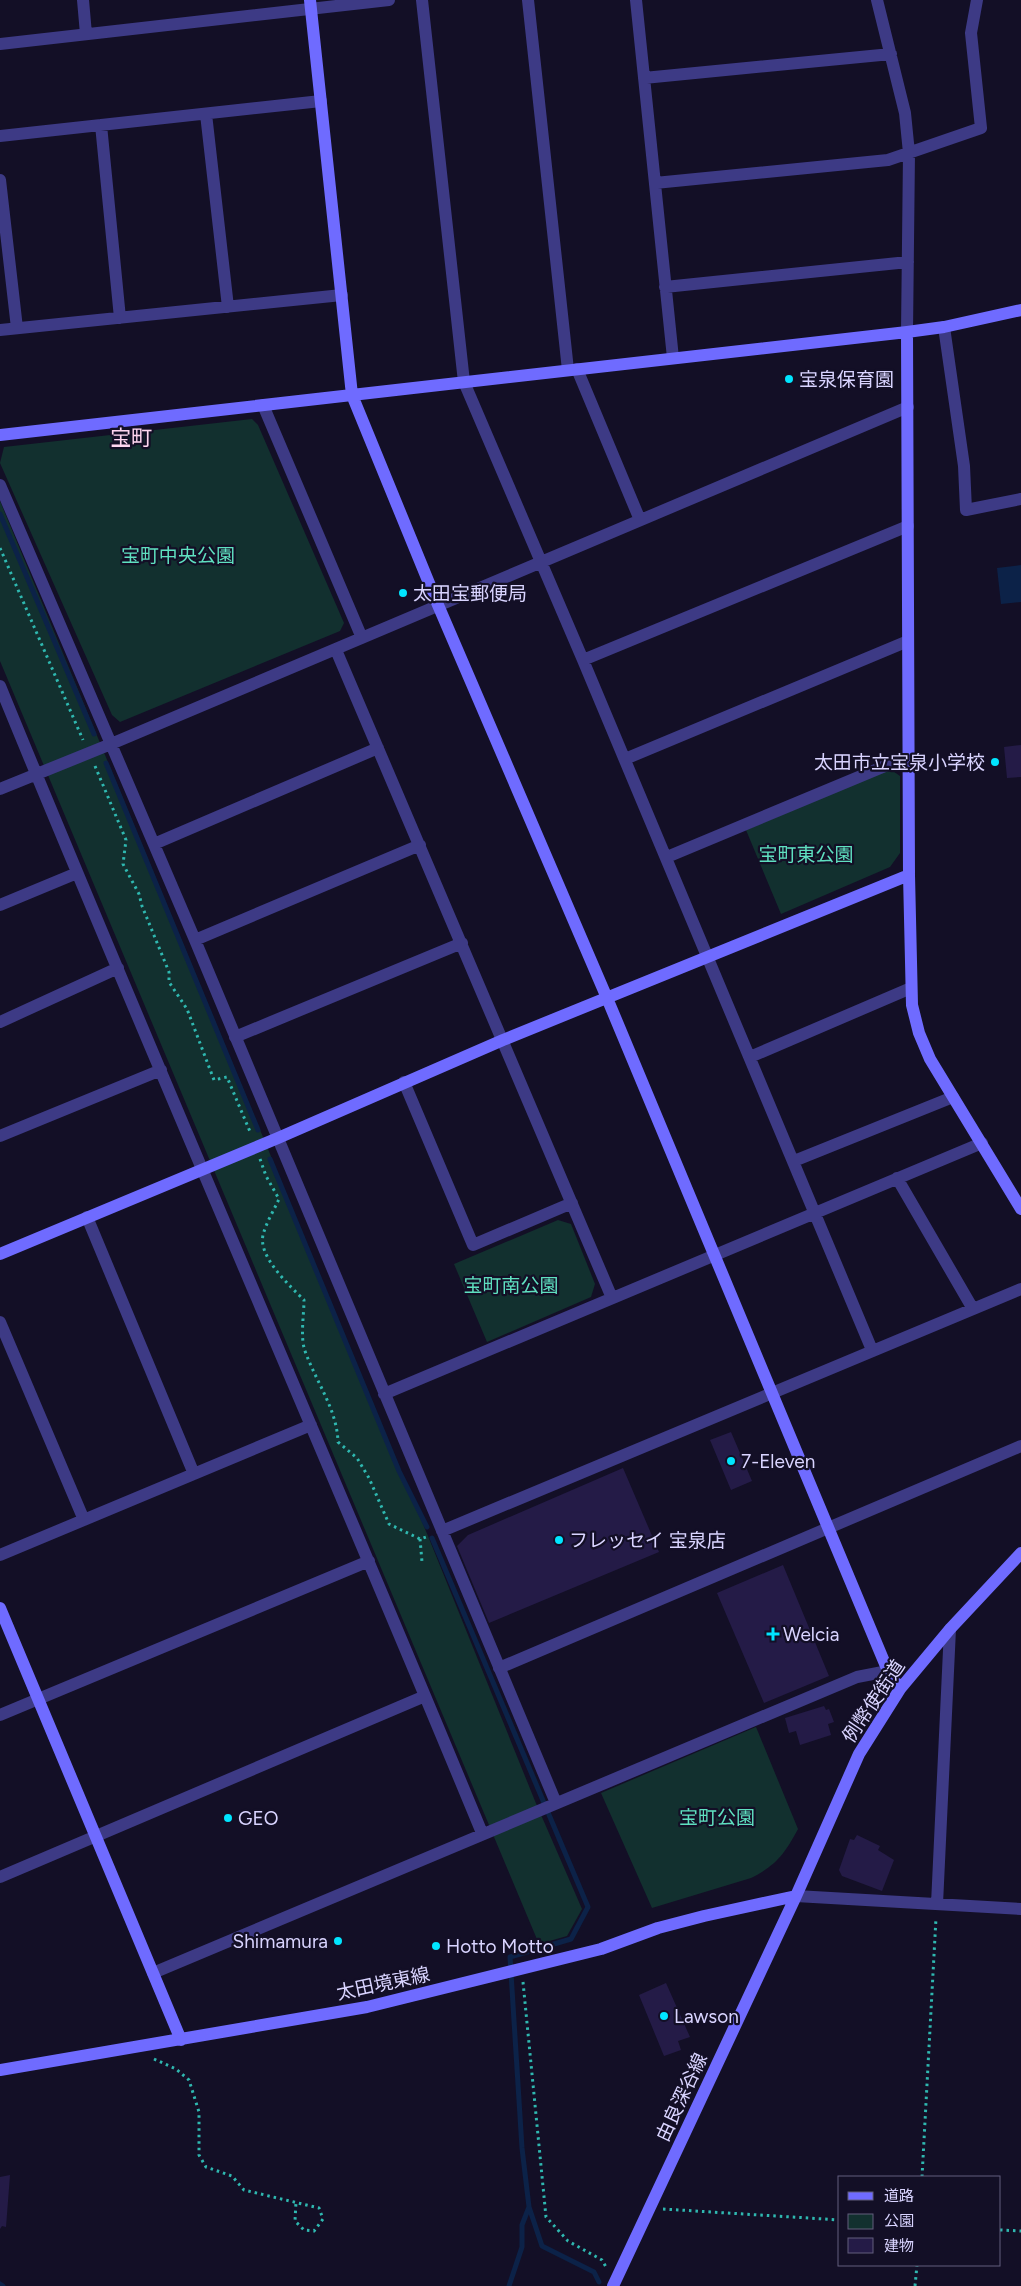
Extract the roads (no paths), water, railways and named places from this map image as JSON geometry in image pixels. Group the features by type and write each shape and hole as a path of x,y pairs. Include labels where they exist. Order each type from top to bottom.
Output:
{"street":[{"path":"82,0 86,34"},
{"path":"0,44 310,4 389,0"},
{"path":"422,0 464,382 542,561 872,1350"},
{"path":"528,0 573,370 640,520"},
{"path":"636,0 673,358"},
{"path":"877,0 905,113 909,153 907,332 908,875 912,1005 930,1059 1021,1209"},
{"path":"655,183 888,160 981,128 971,33 978,0"},
{"path":"310,4 352,395 438,605 607,998 888,1671 900,1689"},
{"path":"644,78 891,54"},
{"path":"0,136 321,101"},
{"path":"206,114 228,307"},
{"path":"100,125 120,318"},
{"path":"0,180 17,328"},
{"path":"665,287 908,262"},
{"path":"0,330 342,295"},
{"path":"0,435 907,332 944,327 1021,310"},
{"path":"944,327 964,466 966,510 1021,499"},
{"path":"263,405 362,638"},
{"path":"0,789 336,650 438,605 908,407"},
{"path":"0,485 196,940 556,1803"},
{"path":"583,660 908,526"},
{"path":"625,759 908,641"},
{"path":"336,650 612,1298"},
{"path":"0,686 201,1170 426,1696 482,1833"},
{"path":"154,844 378,748"},
{"path":"666,858 908,756"},
{"path":"196,940 420,846"},
{"path":"0,905 77,873"},
{"path":"0,1254 256,1148 503,1040 908,875"},
{"path":"235,1037 462,943"},
{"path":"0,1022 118,968"},
{"path":"750,1057 911,988"},
{"path":"0,1136 161,1070"},
{"path":"404,1082 473,1244 572,1203"},
{"path":"794,1161 953,1097"},
{"path":"384,1394 982,1143"},
{"path":"897,1178 973,1309"},
{"path":"87,1217 194,1474"},
{"path":"442,1531 1021,1289"},
{"path":"0,1322 84,1520"},
{"path":"0,1555 311,1425"},
{"path":"499,1668 1021,1446"},
{"name":"例幣使街道","path":"796,1896 859,1754 900,1689 950,1629 1021,1553"},
{"path":"0,1715 369,1562"},
{"path":"0,1608 181,2040"},
{"path":"937,1904 950,1629"},
{"path":"153,1972 857,1677 888,1671"},
{"path":"0,1877 426,1696"},
{"path":"796,1896 1021,1909"},
{"name":"太田境東線","path":"0,2070 181,2040 367,2006 601,1949 658,1928 704,1916 796,1896"},
{"name":"由良深谷線","path":"613,2285 796,1896"}],"water":[{"path":"1021,565 1021,602 1001,604 997,568"}],"waterway":[{"path":"0,514 94,734"},
{"path":"106,763 258,1130"},
{"path":"270,1159 399,1471 427,1527"},
{"path":"432,1538 588,1907 571,1939 510,1957 522,2148 529,2207 542,2246 594,2272 599,2282"},
{"path":"509,2286 522,2247 522,2225 529,2207"}],"place":[{"name":"宝泉保育園","path":"789,379"},
{"name":"太田宝郵便局","path":"403,593"},
{"name":"太田市立宝泉小学校","path":"995,762"},
{"name":"7-Eleven","path":"731,1461"},
{"name":"フレッセイ 宝泉店","path":"559,1540"},
{"name":"Welcia","path":"773,1634"},
{"name":"GEO","path":"228,1818"},
{"name":"Shimamura","path":"338,1941"},
{"name":"Hotto Motto","path":"436,1946"},
{"name":"Lawson","path":"664,2016"}],"district":[{"name":"宝町","path":"131,438"}],"park label":[{"name":"宝町中央公園","path":"178,555"},
{"name":"宝町東公園","path":"806,854"},
{"name":"宝町南公園","path":"511,1285"},
{"name":"宝町公園","path":"717,1817"}]}
